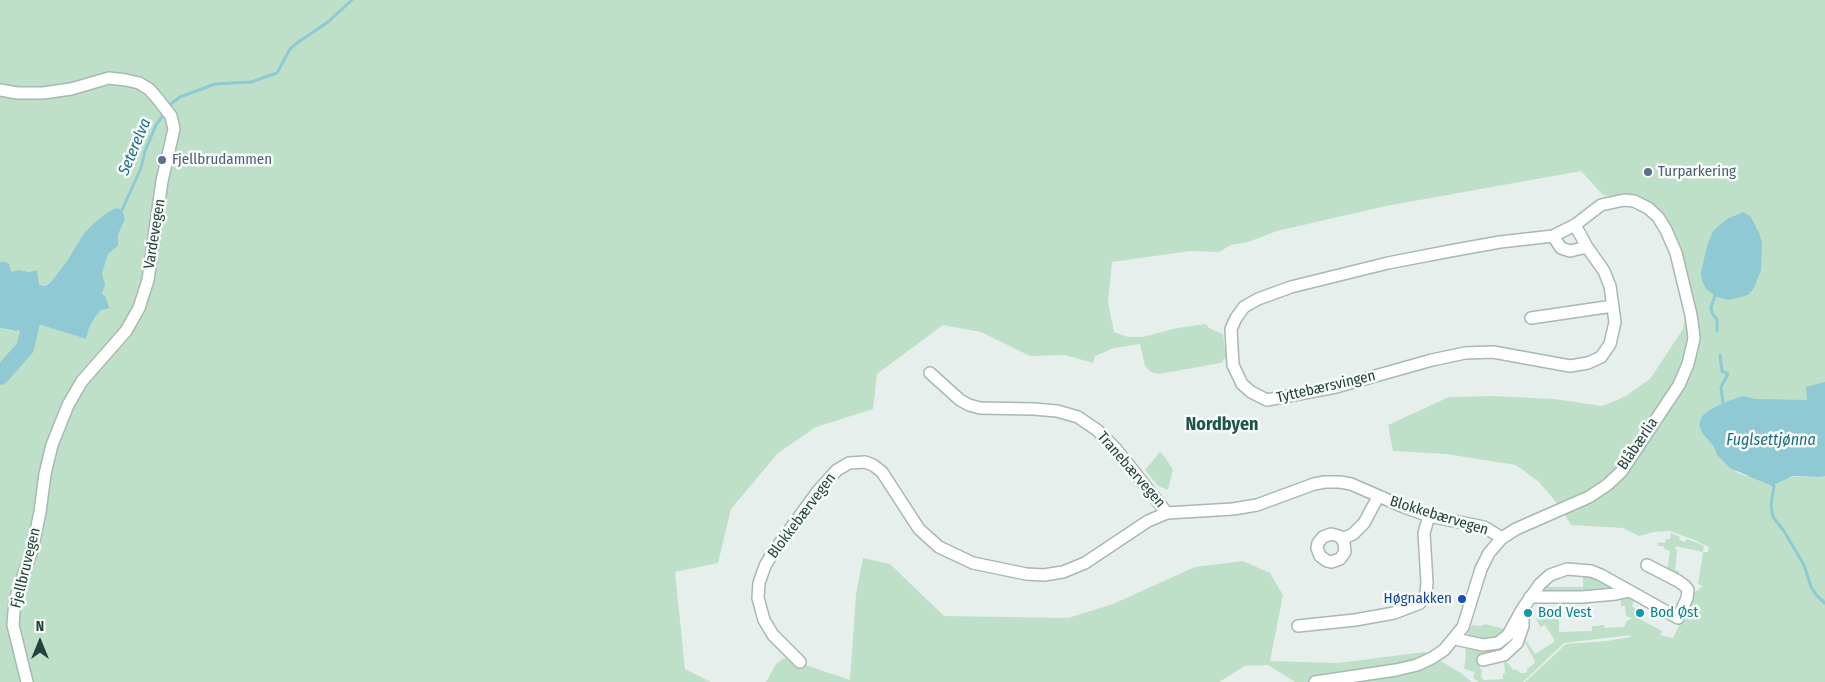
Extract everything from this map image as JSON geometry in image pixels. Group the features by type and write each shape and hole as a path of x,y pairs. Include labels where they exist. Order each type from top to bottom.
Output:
{"street":[{"name":"Vardevegen","path":"0,90 17,93 42,93 109,78 126,80 149,89 171,116 174,129 162,181 148,280 139,308 126,331 82,382 68,405 52,445 45,474 40,512"},
{"name":"Blåbærlia","path":"1315,682 1417,665 1444,650 1462,627 1486,560 1502,538 1516,529 1589,497 1607,485 1621,472 1679,385 1688,364 1694,337 1691,315 1676,253 1658,217 1648,208 1624,200 1601,205 1576,225"},
{"name":"Tyttebærsvingen","path":"1576,225 1587,247 1604,271 1610,286 1616,322 1610,344 1600,357 1588,363 1570,366 1493,352 1465,353 1336,386 1267,400 1251,392 1242,384 1233,365 1231,329 1244,307 1258,299 1291,287 1388,263 1500,242 1553,236 1576,225"},
{"path":"1553,236 1561,248 1570,251 1587,247"},
{"path":"1531,318 1613,306"},
{"name":"Tranebærvegen","path":"930,373 960,400 974,407 1057,411 1078,417 1097,430 1116,449 1167,513"},
{"name":"Blokkebærvegen","path":"800,662 773,635 764,620 758,598 759,583 772,554 818,491 837,470 849,462 865,462 882,472 919,529 939,547 973,563 1026,574 1044,575 1063,572 1085,563 1148,521 1167,513 1257,506 1314,484 1325,482 1351,484 1429,516 1476,524 1502,538"},
{"path":"1342,539 1353,534 1364,523 1378,496"},
{"name":"Fjellbruvegen","path":"27,682 13,625 15,600 32,550 40,512"},
{"path":"1298,626 1355,620 1394,613 1420,604 1426,593 1424,533 1429,516"},
{"path":"1454,639 1483,645 1498,643 1508,635 1523,608 1540,584 1550,575 1567,569 1591,571 1601,575 1678,618 1687,598 1688,590 1685,586 1647,565"},
{"path":"1530,597 1582,597 1629,591"},
{"path":"1483,660 1504,654 1517,642 1523,626 1523,608"}],"green space":[{"path":"0,0 1825,0 1825,403 1723,403 1702,416 1700,424 1702,433 1714,447 1717,455 1738,473 1746,476 1825,476 1825,682 1525,682 1566,644 1607,641 1630,637 1631,635 1564,643 1523,682 1479,682 1473,678 1475,672 1464,669 1465,649 1483,650 1520,621 1509,648 1480,660 1480,669 1482,669 1481,677 1484,680 1503,679 1503,674 1505,673 1504,662 1507,662 1513,670 1516,669 1520,673 1525,673 1535,661 1523,639 1526,631 1528,634 1525,636 1525,639 1535,654 1554,642 1545,625 1540,627 1536,618 1559,619 1559,632 1592,631 1592,626 1599,625 1604,625 1605,628 1624,627 1627,621 1632,618 1626,616 1625,606 1621,606 1621,596 1627,595 1635,599 1632,606 1639,612 1638,618 1662,631 1660,635 1673,638 1695,592 1703,586 1698,584 1703,552 1708,552 1709,547 1692,539 1670,531 1654,532 1639,536 1623,528 1571,525 1561,508 1539,482 1516,465 1446,454 1393,451 1388,425 1449,397 1493,396 1554,399 1602,406 1624,397 1650,379 1683,329 1687,307 1677,255 1653,219 1627,199 1603,195 1581,171 1386,206 1277,231 1248,242 1231,245 1219,252 1190,251 1112,262 1108,302 1114,332 1128,337 1143,337 1177,328 1206,324 1209,328 1223,334 1226,357 1221,363 1158,374 1151,372 1145,366 1140,344 1114,348 1095,356 1093,363 1065,355 1030,356 981,332 943,325 877,374 873,409 816,427 778,453 731,509 718,563 675,572 685,669 711,682 0,682 0,328 12,331 41,325 86,339 89,328 96,316 101,310 110,306 102,294 104,288 102,274 108,254 118,246 118,235 125,219 108,212 95,222 84,233 67,261 50,283 45,286 39,285 31,272 19,270 11,273 3,261 0,263","holes":["1735,215 1715,296 1706,289 1702,281 1713,231"]},
{"path":"1160,452 1173,470 1168,490 1158,486 1145,470"},
{"path":"1671,533 1680,537 1679,540 1685,542 1687,539 1704,546 1703,552 1675,546 1677,551 1675,570 1679,571 1678,579 1667,571 1670,551 1664,549 1664,546 1658,546 1658,542 1665,543 1666,539 1670,539"},
{"path":"863,558 890,564 944,616 1068,618 1113,604 1195,567 1243,561 1270,573 1283,595 1270,661 1338,663 1425,652 1461,673 1472,682 1295,682 1268,665 1245,666 1219,682 766,682 776,664 784,658 850,680 856,594"},
{"path":"1583,574 1585,574 1617,588 1583,594"},
{"path":"1546,583 1549,587 1583,587 1582,593 1541,593 1540,588"},
{"path":"1485,624 1505,629 1503,635 1489,641 1469,637 1468,633 1472,625 1482,626"}],"water":[{"path":"116,208 122,210 125,219 118,235 118,246 108,254 102,274 105,285 102,294 105,296 110,308 101,310 96,316 89,328 86,339 41,325 16,331 0,328 0,263 2,261 9,264 11,272 37,270 39,285 45,286 50,283 67,261 84,233 95,222"},
{"path":"1743,212 1751,217 1762,242 1761,270 1754,288 1748,295 1729,300 1715,296 1706,289 1702,281 1701,272 1707,246 1713,231 1727,219"},
{"name":"Fuglsettjønna","path":"1825,382 1825,476 1792,476 1772,486 1730,468 1717,455 1714,447 1702,433 1699,424 1702,416 1723,403 1743,396 1756,399 1807,400 1806,387"}],"waterway":[{"name":"Seterelva","path":"122,210 141,168 145,151 156,125 172,103 180,97 215,84 251,82 277,73 290,49 328,22 352,0"},
{"path":"1715,296 1711,307 1712,313 1717,320 1717,331"},
{"path":"0,376 25,348 30,327"},
{"path":"1720,355 1722,371 1728,374 1721,387 1723,403"},
{"path":"1774,486 1771,505 1773,517 1784,531 1804,565 1811,587 1825,603"}],"place":[{"name":"Fjellbrudammen","path":"162,160"},
{"name":"Turparkering","path":"1648,172"},
{"name":"Høgnakken","path":"1462,599"},
{"name":"Bod Vest","path":"1528,613"},
{"name":"Bod Øst","path":"1640,613"}],"district":[{"name":"Nordbyen","path":"1222,425"}]}
